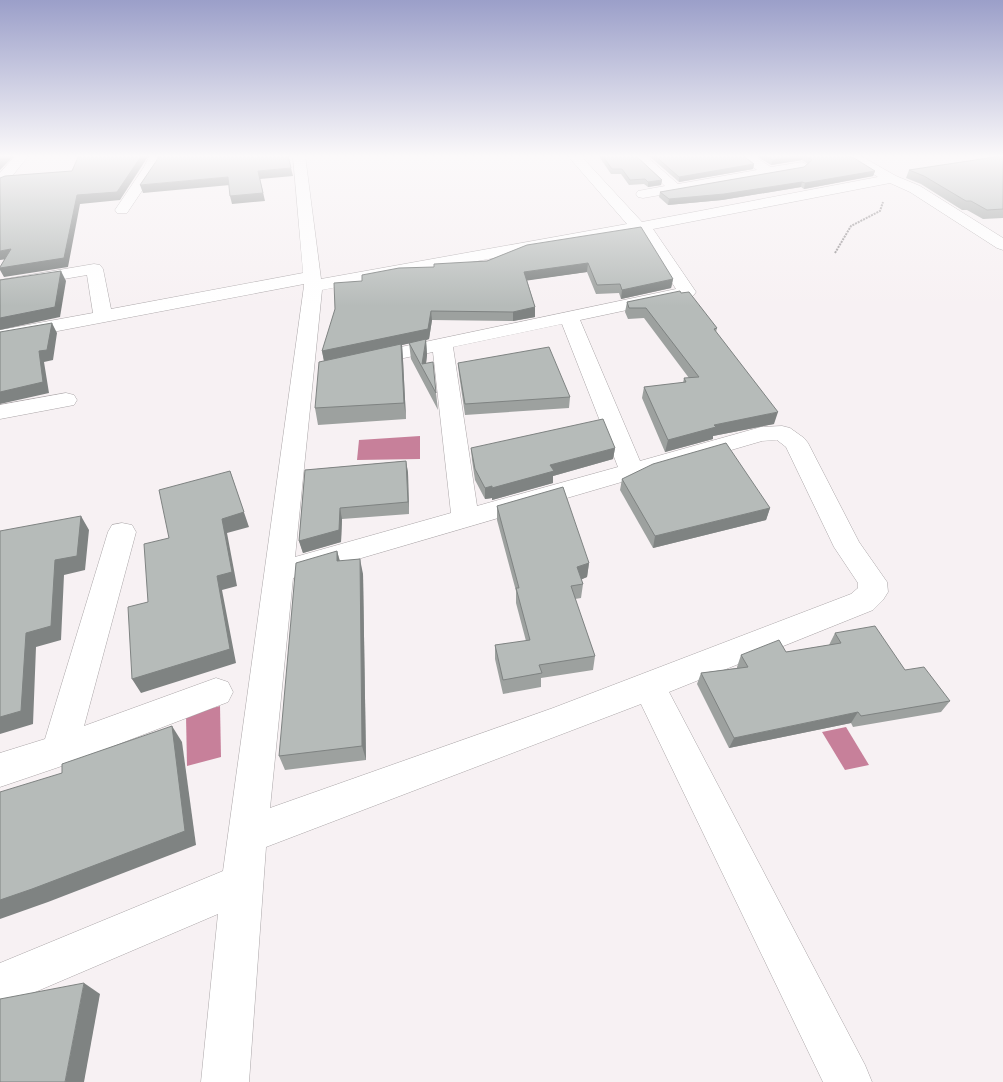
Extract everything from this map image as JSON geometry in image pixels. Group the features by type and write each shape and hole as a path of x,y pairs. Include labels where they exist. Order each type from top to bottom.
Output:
{"street":[{"path":"122,210 125,205"},
{"path":"225,1082 247,835 278,572 312,372 312,281 304,205"},
{"path":"349,364 687,292 640,227 620,205"},
{"path":"0,336 103,316 640,227 752,205"},
{"path":"941,205 1003,245"},
{"path":"0,285 94,269 103,316"},
{"path":"569,317 632,472"},
{"path":"442,344 465,518"},
{"path":"0,412 66,400"},
{"path":"247,835 550,724 862,602 873,592 872,582 848,547 796,443 782,433 761,434 278,572"},
{"path":"59,751 122,532"},
{"path":"648,685 848,1082"},
{"path":"0,770 59,751 216,692"},
{"path":"0,985 242,884"}],"path":[{"path":"835,253 851,226 880,211 882,205"}],"shaded area":[{"path":"420,436 420,459 357,460 359,440"},
{"path":"220,706 221,757 187,766 186,715"},
{"path":"846,727 869,765 845,770 822,732"}],"building":[{"path":"0,205 75,205 64,258 0,268 11,249 0,251"},
{"path":"979,205 1003,205 1003,209 987,210"},
{"path":"641,227 673,279 622,290 620,284 597,285 588,263 524,272 535,307 513,312 431,311 428,329 322,351 335,309 334,283 362,281 362,275 399,268 434,267 434,264 487,261 527,245"},
{"path":"61,271 55,307 0,318 0,280"},
{"path":"680,291 681,293 689,292 717,328 714,329 778,412 714,425 716,427 668,440 644,387 686,382 684,378 699,377 646,308 629,308 627,302"},
{"path":"52,323 47,350 39,351 43,382 0,392 0,332"},
{"path":"426,339 422,364 433,362 436,393 409,343"},
{"path":"401,344 404,403 315,408 319,362"},
{"path":"549,347 570,397 465,404 458,363"},
{"path":"603,419 615,448 550,465 554,471 492,488 492,486 485,488 475,469 471,448"},
{"path":"726,443 770,508 655,536 622,479 653,464"},
{"path":"406,461 408,502 340,508 339,530 299,541 305,470"},
{"path":"230,471 244,512 222,519 232,572 217,576 230,649 132,679 128,607 148,602 144,544 169,538 159,490"},
{"path":"563,487 589,563 577,567 583,584 571,586 595,656 539,665 542,673 503,680 495,645 530,640 516,588 519,588 497,506"},
{"path":"81,516 77,556 55,560 51,626 26,633 21,711 0,717 0,531"},
{"path":"337,551 337,561 360,559 362,746 279,756 296,563"},
{"path":"875,626 905,670 924,667 950,701 861,716 858,712 734,738 701,673 748,667 741,655 779,640 786,652 841,643 835,633"},
{"path":"172,726 185,831 0,900 0,792 62,773 62,764"},
{"path":"84,983 65,1082 0,1082 0,999"}]}
